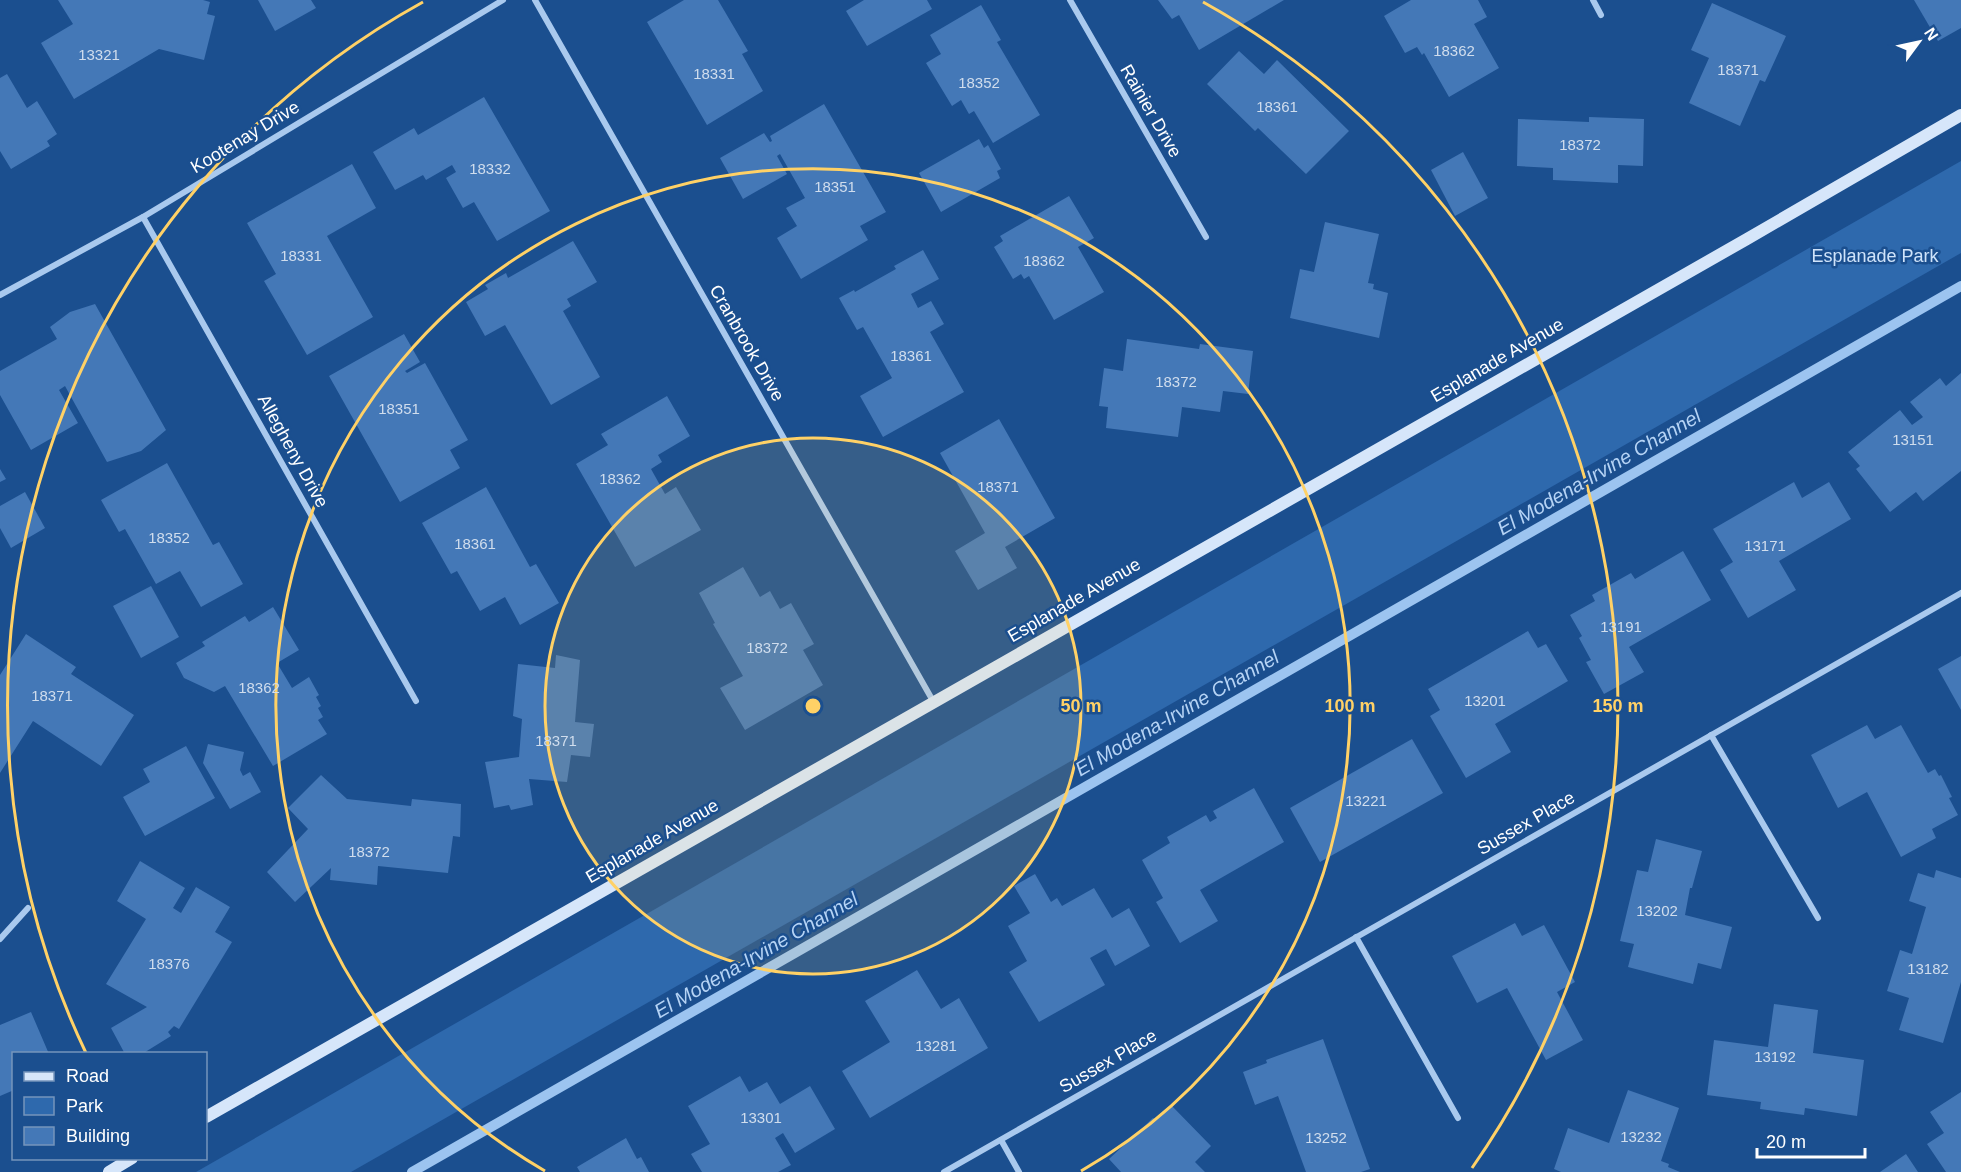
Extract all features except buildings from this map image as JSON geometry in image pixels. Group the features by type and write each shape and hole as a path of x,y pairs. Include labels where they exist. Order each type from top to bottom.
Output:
{"street":[{"name":"Kootenay Drive","path":"0,294 143,217 503,0"},
{"name":"Cranbrook Drive","path":"535,0 933,701"},
{"name":"Rainier Drive","path":"1070,0 1206,237"},
{"path":"1593,0 1601,15"},
{"name":"Esplanade Avenue","path":"207,1116 1961,115"},
{"name":"Allegheny Drive","path":"143,217 416,701"},
{"name":"Sussex Place","path":"944,1172 1961,593"},
{"path":"1711,735 1818,918"},
{"path":"0,939 28,908"},
{"path":"1356,937 1458,1118"},
{"path":"1001,1140 1019,1172"},
{"path":"109,1172 129,1160"}],"green space":[{"name":"Esplanade Park","path":"1961,161 1961,253 351,1172 196,1172"}],"waterway":[{"name":"El Modena-Irvine Channel","path":"412,1172 1961,286"}]}
